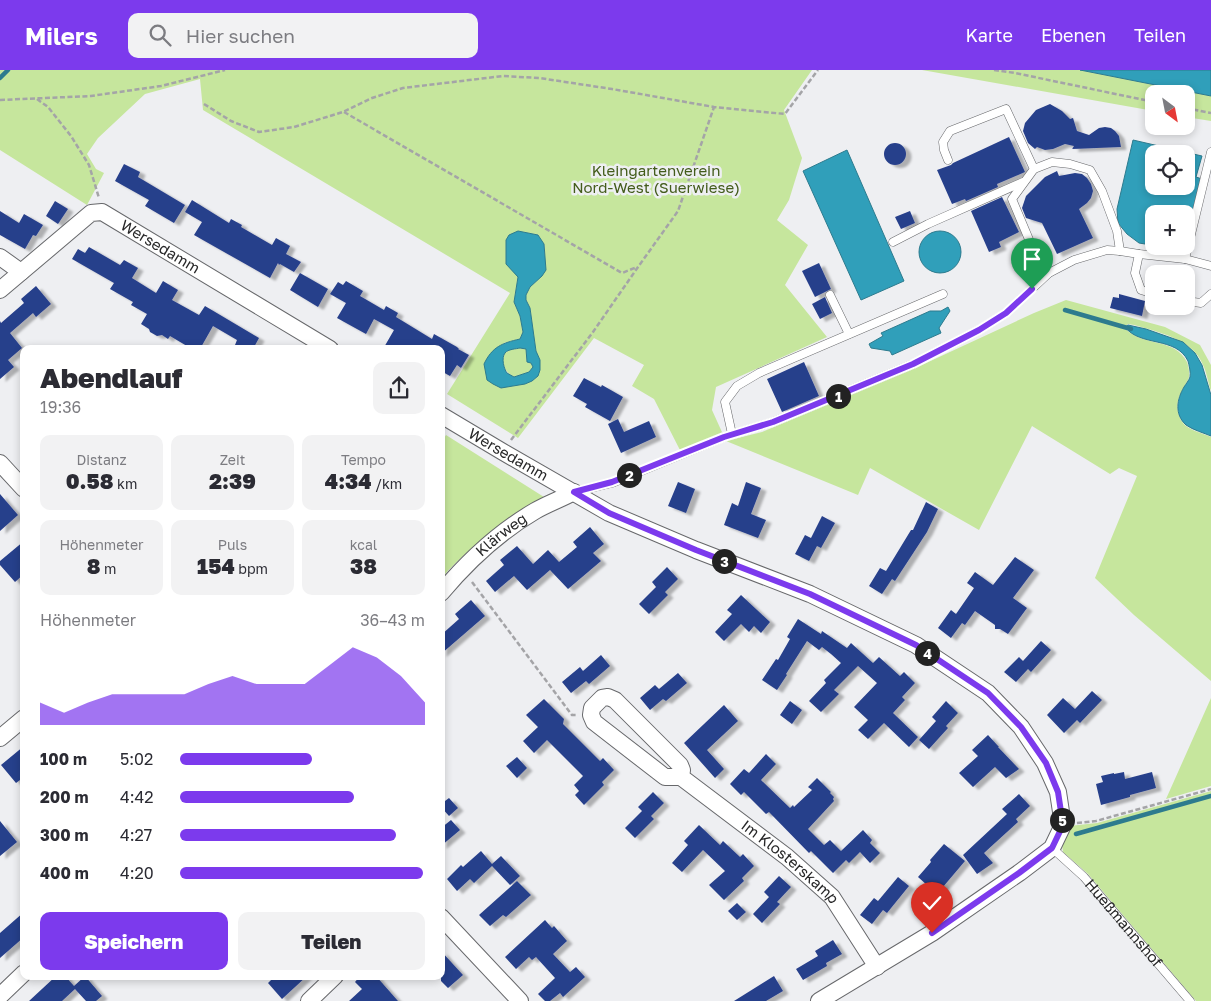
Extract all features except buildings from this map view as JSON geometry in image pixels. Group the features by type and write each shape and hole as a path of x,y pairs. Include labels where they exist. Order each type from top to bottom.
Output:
{"street":[{"name":"Wersedamm","path":"0,290 91,213 102,212 323,345"},
{"path":"0,257 21,272"},
{"name":"Wersedamm","path":"445,418 609,513 696,550 810,594 916,645 988,693 1021,727 1046,763 1058,792 1063,825"},
{"path":"0,463 20,485"},
{"name":"Klärweg","path":"445,588 462,569 498,536 535,511 574,492"},
{"path":"591,716 592,708 602,698 608,697 615,700 680,765 682,770 681,778"},
{"name":"Im Klosterskamp","path":"591,716 594,722 665,777 681,778 787,856 832,897 877,967"},
{"path":"0,738 20,721"},
{"path":"819,1001 932,933 1019,873 1052,848 1063,825"},
{"path":"445,921 520,1001"},
{"path":"0,996 20,977"},
{"path":"309,1001 331,980"}],"lane":[{"path":"948,160 943,142 950,132 1006,109 1034,169"},
{"path":"1185,259 1211,152"},
{"path":"1049,273 1033,249 1012,199 1034,169 1052,162 1070,164 1090,170 1102,191 1117,231 1120,251"},
{"path":"893,242 928,224 1024,182"},
{"path":"574,492 612,482 728,435 773,422 913,364 979,330 1006,313 1049,273 1074,260 1107,250 1185,259 1211,266"},
{"path":"1139,254 1135,273 1141,290 1145,291"},
{"path":"728,435 725,402 737,386 759,373 943,294"},
{"path":"1195,302 1201,303 1211,294"},
{"path":"830,295 849,334"},
{"name":"Hueßmannshof","path":"1052,848 1084,877 1190,1001"}],"path":[{"path":"0,100 91,96 161,86 225,70"},
{"path":"204,104 231,121 259,132 294,126 343,112 372,98 403,88 503,76 539,78 612,89 714,108 785,114 818,70"},
{"path":"994,70 1015,71 1145,100"},
{"path":"36,98 48,107 76,143 89,165 96,188"},
{"path":"502,452 593,332 678,211 714,108"},
{"path":"1195,110 1211,113"},
{"path":"343,112 622,273 638,267"},
{"path":"462,569 572,715 591,716"},
{"path":"1063,825 1096,821 1211,789"}],"green space":[{"name":"Kleingartenverein Nord-West (Suerwiese)","path":"0,70 812,70 784,110 802,158 789,200 777,220 808,245 785,285 827,337 716,387 712,410 726,441 684,458 654,399 632,386 644,365 594,338 518,438 447,394 510,293 203,110 200,79 145,94 98,138 87,154 96,169 104,173 87,205 0,150","holes":["518,231 538,235 545,249 542,276 530,287 526,300 530,308 536,351 540,360 538,376 525,384 484,364 504,343 520,339 523,332 520,316 514,302 518,277"]},
{"path":"922,70 1080,70 1156,85 1145,85 1145,109"},
{"path":"1195,93 1211,96 1211,121 1195,118"},
{"path":"1066,300 1165,327 1200,345 1211,365 1211,391 1206,371 1198,356 1183,343 1174,338 1134,325 1128,324 1124,327 1139,337 1166,345 1182,354 1187,362 1189,375 1178,400 1178,414 1186,426 1211,437 1211,681 1134,615 1095,578 1137,476 1119,468 1110,474 1032,426 979,530 870,468 858,495 726,441 762,432 911,370"},
{"path":"520,348 526,349 527,362 531,363 533,367 529,372 514,377 504,367 503,360 505,353"},
{"path":"446,435 544,497 476,545 445,575"},
{"path":"1211,698 1211,786 1166,799"},
{"path":"1211,791 1211,1001 1196,1001 1088,874 1063,852 1062,844 1069,826 1097,823"}],"water":[{"path":"1080,70 1211,70 1211,96 1195,93 1195,85 1156,85"},
{"path":"1133,140 1155,145 1145,145 1145,195 1195,195 1195,154 1202,156 1196,177 1202,179 1195,205 1145,205 1145,244 1139,243 1127,234 1118,223 1117,209"},
{"path":"847,150 904,281 861,300 803,171"},
{"path":"518,231 538,235 544,244 546,270 530,287 526,295 530,308 536,351 540,360 538,376 525,384 501,388 487,380 484,364 490,353 503,344 520,339 523,332 520,316 514,302 518,277 506,264 506,240 509,235","holes":["512,349 526,349 527,362 531,363 533,367 529,372 514,377 507,373 503,360 505,353"]},
{"path":"940,231 955,237 961,252 955,267 940,273 925,267 919,252 925,237"},
{"path":"948,307 950,311 939,328 941,333 892,355 890,351 871,348 869,344 883,336 881,333 930,311 941,311"},
{"path":"1128,325 1183,342 1195,353 1202,365 1211,395 1211,436 1186,425 1178,411 1178,401 1190,375 1188,361 1175,348 1132,333 1125,327"}],"waterway":[{"path":"0,78 8,70"},
{"path":"1065,310 1131,329"},
{"path":"1076,834 1211,796"}],"route":[{"path":"932,933 1052,848 1063,825 1058,792 1046,763 1021,727 988,693 916,645 810,594 696,550 609,513 574,492 612,482 740,431 773,422 913,364 979,330 1006,313 1032,289"}]}
